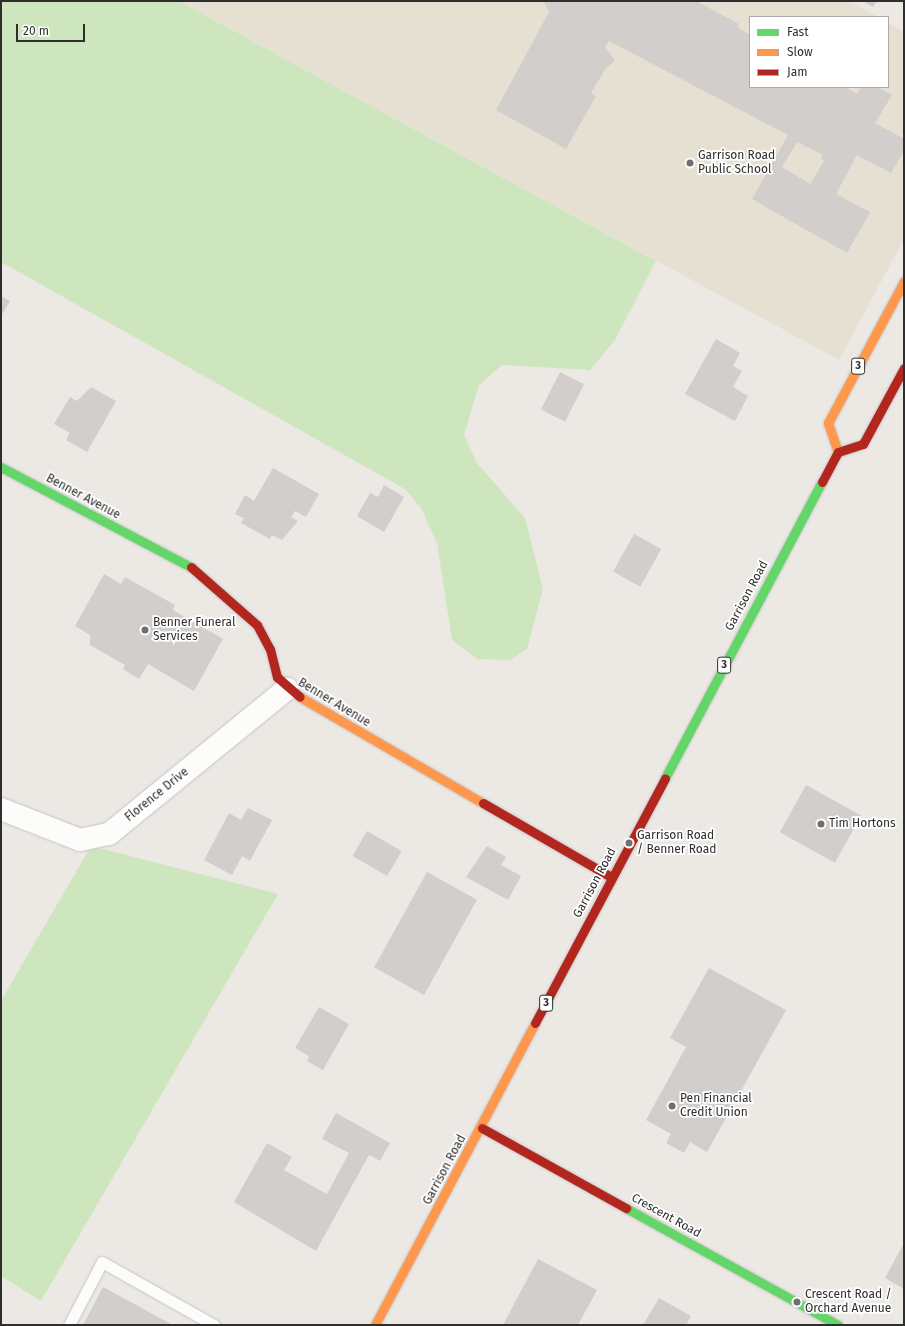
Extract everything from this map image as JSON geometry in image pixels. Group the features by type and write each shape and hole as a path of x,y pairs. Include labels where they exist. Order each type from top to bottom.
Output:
{"main road":[{"name":"3","path":"838,452 828,423 904,281"},
{"path":"838,452 863,444 904,368"},
{"name":"Garrison Road","path":"375,1325 482,1128 611,877 838,452"},
{"name":"Benner Avenue","path":"1,467 189,566 210,581 257,625 270,649 277,677 287,689 611,877"},
{"name":"Crescent Road","path":"482,1128 828,1323"}],"street":[{"name":"Florence Drive","path":"5,811 80,840 109,834 287,689"}],"lane":[{"path":"69,1325 102,1262 214,1325"}],"shaded area":[{"name":"Garrison Road Public School","path":"179,1 850,1 876,16 749,16 749,88 889,88 889,24 904,32 904,239 839,360"}],"green space":[{"path":"1,1 179,1 656,261 615,340 590,370 502,365 479,385 464,435 477,463 525,518 543,589 527,649 510,660 477,659 452,640 437,543 421,508 405,489 1,262"},
{"path":"91,846 278,894 41,1301 1,1276 1,1001"}],"building":[{"path":"543,1 696,1 739,24 737,27 749,34 749,88 847,88 857,94 860,88 880,88 892,95 875,123 904,139 904,151 891,173 857,155 836,194 870,212 847,253 752,199 788,135 609,41 605,47 615,61 606,68 591,93 596,96 566,149 496,110 549,12","holes":["797,142 823,155 821,159 824,161 810,184 782,167"]},
{"path":"862,1 877,1 873,7"},
{"path":"1,296 10,301 1,316"},
{"path":"716,339 740,353 733,366 742,371 733,387 748,396 735,421 685,394"},
{"path":"560,372 584,384 565,422 541,409"},
{"path":"91,387 116,401 87,452 66,440 70,433 54,424 70,397 77,401"},
{"path":"273,468 319,494 306,517 295,511 291,517 298,521 282,540 272,535 270,539 241,523 244,518 235,514 245,495 254,501"},
{"path":"384,485 404,497 384,532 357,516 370,493 378,497"},
{"path":"634,534 661,549 640,587 613,572"},
{"name":"Benner Funeral Services","path":"104,574 121,584 125,577 175,605 173,610 223,639 194,691 148,664 139,679 123,669 125,665 90,645 90,635 75,626"},
{"name":"Tim Hortons","path":"806,785 861,816 835,863 780,832"},
{"path":"248,808 272,820 250,861 242,856 232,875 204,860 229,813 241,820"},
{"path":"367,831 402,851 387,876 352,856"},
{"path":"487,846 506,857 501,865 521,876 508,900 466,877"},
{"path":"427,872 477,900 424,995 374,967"},
{"path":"709,968 786,1010 707,1152 690,1142 684,1153 666,1143 671,1134 646,1120 686,1047 670,1038"},
{"path":"319,1007 349,1024 323,1070 307,1061 309,1056 295,1048"},
{"path":"336,1113 390,1143 380,1161 369,1155 316,1251 234,1202 267,1143 292,1157 284,1170 327,1194 349,1153 322,1139"},
{"path":"904,1243 904,1289 885,1278"},
{"path":"538,1259 597,1290 578,1325 503,1325"},
{"path":"103,1287 173,1325 83,1325"},
{"path":"659,1298 691,1316 686,1325 643,1325"}],"traffic: fast":[{"path":"1,467 191,567"},
{"path":"665,778 822,482"},
{"path":"626,1208 838,1325"}],"traffic: slow":[{"path":"838,452 828,423 904,281"},
{"path":"300,697 483,803"},
{"path":"375,1325 535,1023"}],"traffic: jam":[{"path":"822,482 838,452 863,444 904,368"},
{"path":"191,567 257,625 270,649 277,677 300,697"},
{"path":"535,1023 665,778"},
{"path":"483,803 611,877"},
{"path":"482,1128 626,1208"}],"place":[{"name":"Garrison Road Public School","path":"690,163"},
{"name":"Benner Funeral Services","path":"145,630"},
{"name":"Tim Hortons","path":"821,824"},
{"name":"Garrison Road / Benner Road","path":"629,843"},
{"name":"Pen Financial Credit Union","path":"672,1106"},
{"name":"Crescent Road / Orchard Avenue","path":"797,1302"}]}
